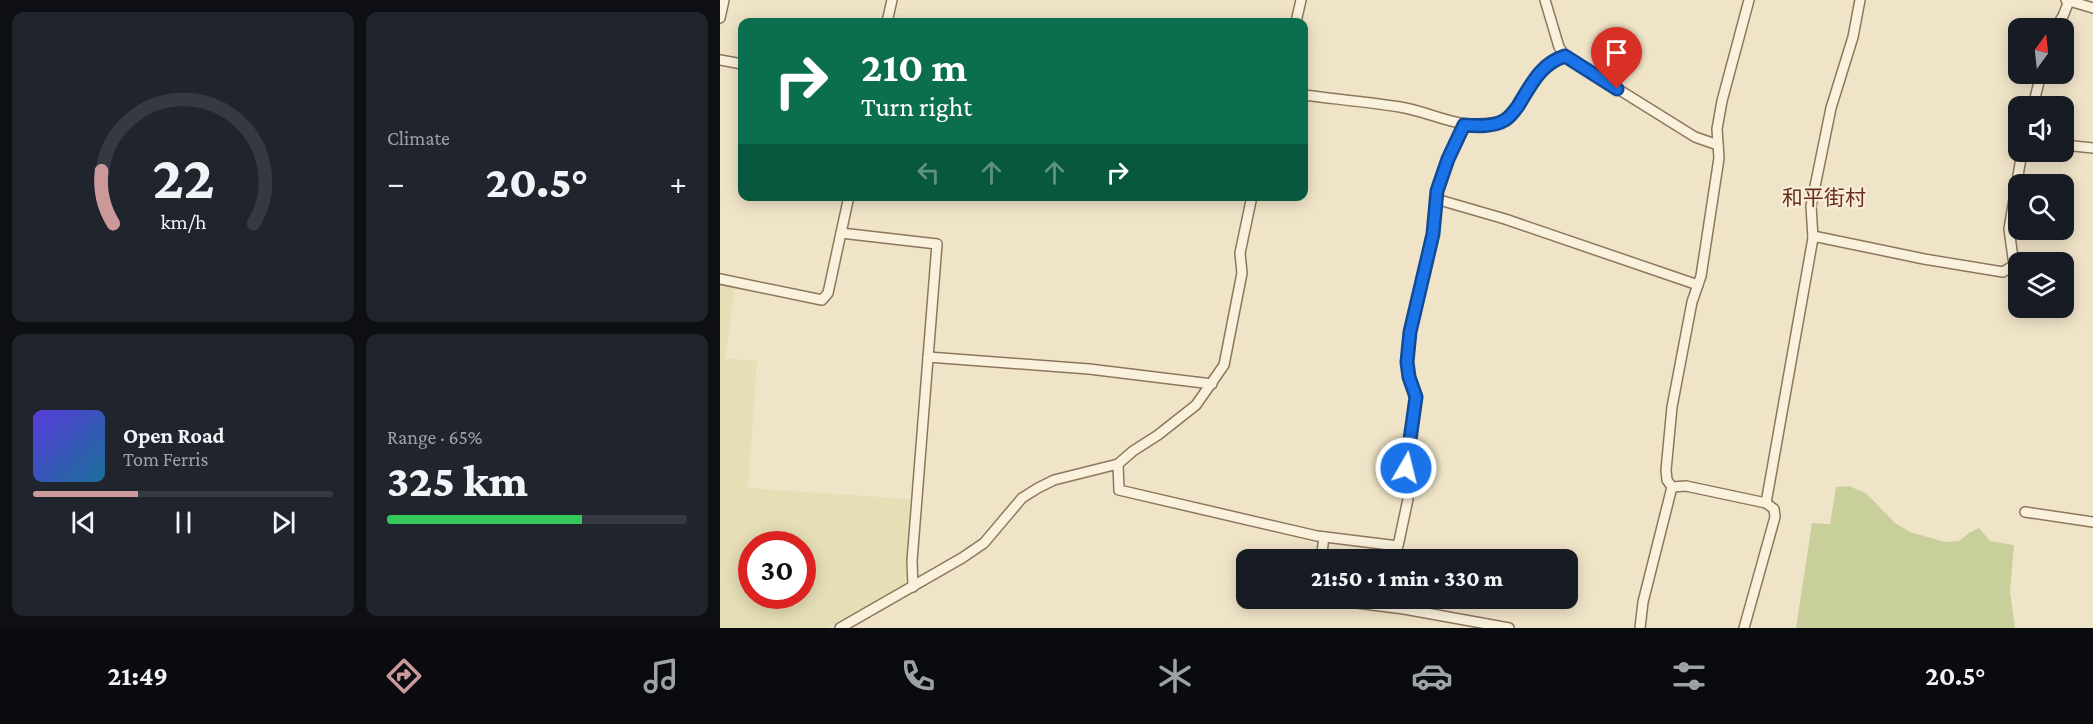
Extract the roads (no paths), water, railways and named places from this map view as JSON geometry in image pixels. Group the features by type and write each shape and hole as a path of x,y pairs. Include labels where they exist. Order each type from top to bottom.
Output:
{"street":[{"path":"720,18 724,0"},
{"path":"888,18 892,0"},
{"path":"1297,18 1301,0"},
{"path":"1545,0 1559,47 1565,56 1695,137 1718,145"},
{"path":"1640,628 1644,602 1672,487 1667,480 1666,470 1672,407 1692,302 1701,276 1719,158 1718,129 1722,101 1749,0"},
{"path":"1766,503 1813,236 1811,206 1831,108 1853,37 1860,0"},
{"path":"2062,18 2067,1 2093,8"},
{"path":"1308,95 1401,107 1464,125 1481,126 1505,120 1515,111 1538,73 1547,64 1565,56"},
{"path":"720,60 738,63"},
{"path":"1118,464 1119,490 1324,537 1398,546 1408,499 1406,468 1416,397 1407,362 1410,332 1433,234 1436,198 1448,159 1464,125"},
{"path":"2074,146 2093,148"},
{"path":"1813,236 1924,259 2003,272 2014,265 2009,229 2020,162"},
{"path":"1436,198 1505,219 1698,285"},
{"path":"720,279 822,300 828,293 848,201"},
{"path":"840,628 913,587 984,543 1022,498 1054,480 1118,464 1196,405 1224,365 1242,273 1240,253 1251,201"},
{"path":"841,233 937,244 912,561 913,587"},
{"path":"928,357 1089,369 1212,384"},
{"path":"1672,487 1686,486 1766,503 1774,509 1775,517 1744,628"},
{"path":"2025,512 2093,522"},
{"path":"1322,549 1324,537"},
{"path":"1404,609 1509,628"},
{"path":"1440,628 1442,617"}],"district":[{"name":"和平街村","path":"1824,198"}]}
